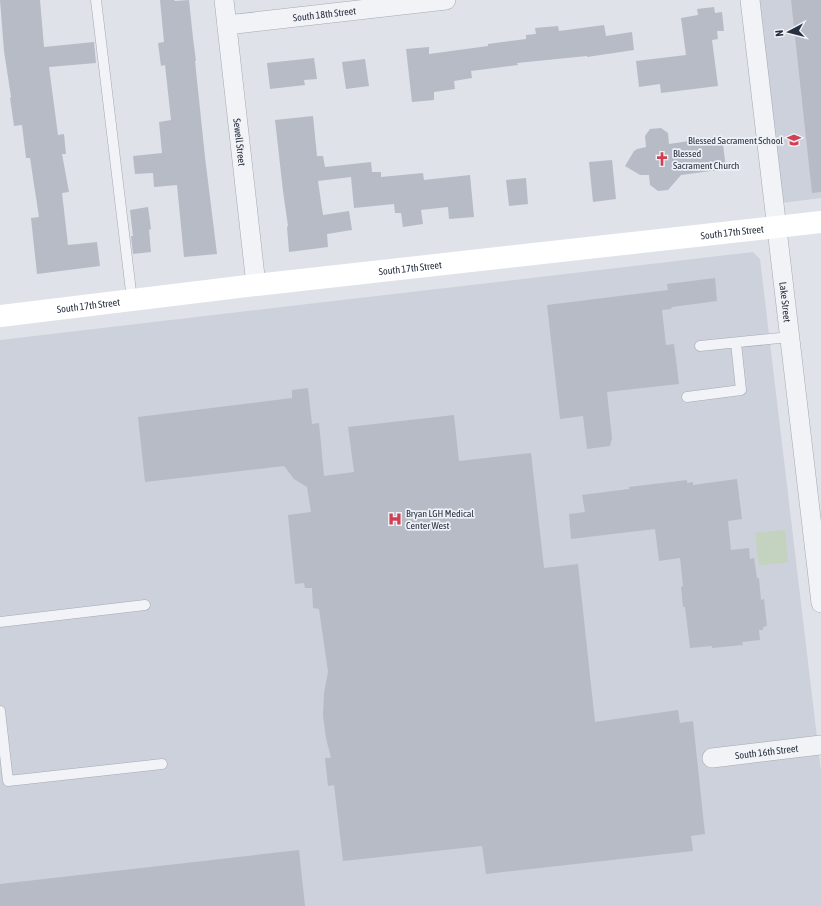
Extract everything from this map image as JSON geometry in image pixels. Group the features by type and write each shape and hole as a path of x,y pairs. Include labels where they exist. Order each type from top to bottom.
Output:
{"main road":[{"name":"South 17th Street","path":"0,314 821,222"}],"street":[{"name":"Sewell Street","path":"224,0 256,285"},
{"name":"South 18th Street","path":"227,25 446,0"},
{"name":"Lake Street","path":"750,0 821,603"},
{"name":"South 16th Street","path":"712,758 821,745"}],"lane":[{"path":"96,0 132,300"},
{"path":"700,346 790,337"},
{"path":"687,397 741,390 736,343"},
{"path":"0,622 145,605"},
{"path":"0,711 8,780 162,764"}],"shaded area":[{"name":"Blessed Sacrament School","path":"750,0 821,0 821,198 774,204"},
{"name":"Bryan LGH Medical Center West","path":"753,252 760,259 821,771 821,906 0,906 0,340"}],"green space":[{"path":"785,530 788,562 759,566 755,533"}],"building":[{"path":"0,0 40,0 44,47 94,42 96,63 49,67 58,135 64,134 66,154 62,154 69,192 62,193 68,245 97,242 100,266 37,274 31,218 39,217 30,158 26,158 22,125 14,126 4,51"},
{"path":"160,0 189,0 205,157 217,254 184,257 177,185 154,187 153,173 135,174 133,156 162,153 159,122 171,120 165,65 161,66 158,43 164,42"},
{"path":"791,0 821,0 821,192 812,193"},
{"path":"714,7 715,13 722,12 724,31 717,31 718,39 712,40 718,86 661,93 660,84 639,87 636,61 686,55 681,18 698,15 697,9"},
{"path":"604,25 606,36 632,32 634,50 587,57 517,63 518,65 471,71 472,78 454,81 455,89 434,92 434,100 412,102 406,49 429,47 429,54 526,39 526,35 536,34 535,28 558,26 559,31"},
{"path":"314,58 317,79 304,80 305,85 270,89 267,63"},
{"path":"365,59 369,86 346,89 342,62"},
{"path":"313,116 317,156 323,156 325,167 371,162 372,172 381,172 381,177 423,173 424,180 470,175 474,217 449,219 448,207 421,210 423,224 403,227 401,213 395,213 394,204 354,208 351,177 318,181 323,215 349,211 352,230 327,234 328,247 289,252 288,226 275,120"},
{"path":"661,128 668,133 669,144 722,136 726,169 681,175 668,190 658,191 650,185 649,175 640,175 625,166 634,151 646,147 645,136 650,129"},
{"path":"612,160 616,199 593,202 589,162"},
{"path":"526,178 528,204 509,206 506,180"},
{"path":"148,207 151,229 149,230 151,252 133,254 131,236 133,236 130,210"},
{"path":"715,278 717,301 672,307 671,309 662,310 666,345 674,344 679,384 607,392 612,438 610,446 587,449 583,416 560,419 547,305 668,290 667,284"},
{"path":"308,388 312,424 319,423 324,476 354,472 348,427 454,415 459,461 531,453 544,568 578,564 595,722 678,710 680,723 693,721 705,834 691,836 693,851 486,874 482,846 343,861 334,785 328,786 325,758 331,758 323,716 324,693 328,672 319,609 313,608 312,588 305,588 304,583 295,584 288,515 311,512 307,487 294,479 284,466 145,482 138,417 292,398 292,390"},
{"path":"737,479 742,519 728,521 731,550 749,548 750,559 754,558 757,578 759,578 761,600 764,599 767,626 763,627 763,630 759,630 760,640 742,642 743,645 712,648 712,646 690,648 685,607 683,607 681,587 683,586 680,558 659,561 655,529 571,539 569,514 585,512 582,495 629,489 629,487 687,480 687,483 693,482 693,485"},
{"path":"299,850 305,906 0,906 0,884"}],"place":[{"name":"Blessed Sacrament School","path":"794,140"},
{"name":"Blessed Sacrament Church","path":"662,159"},
{"name":"Bryan LGH Medical Center West","path":"395,519"}]}
